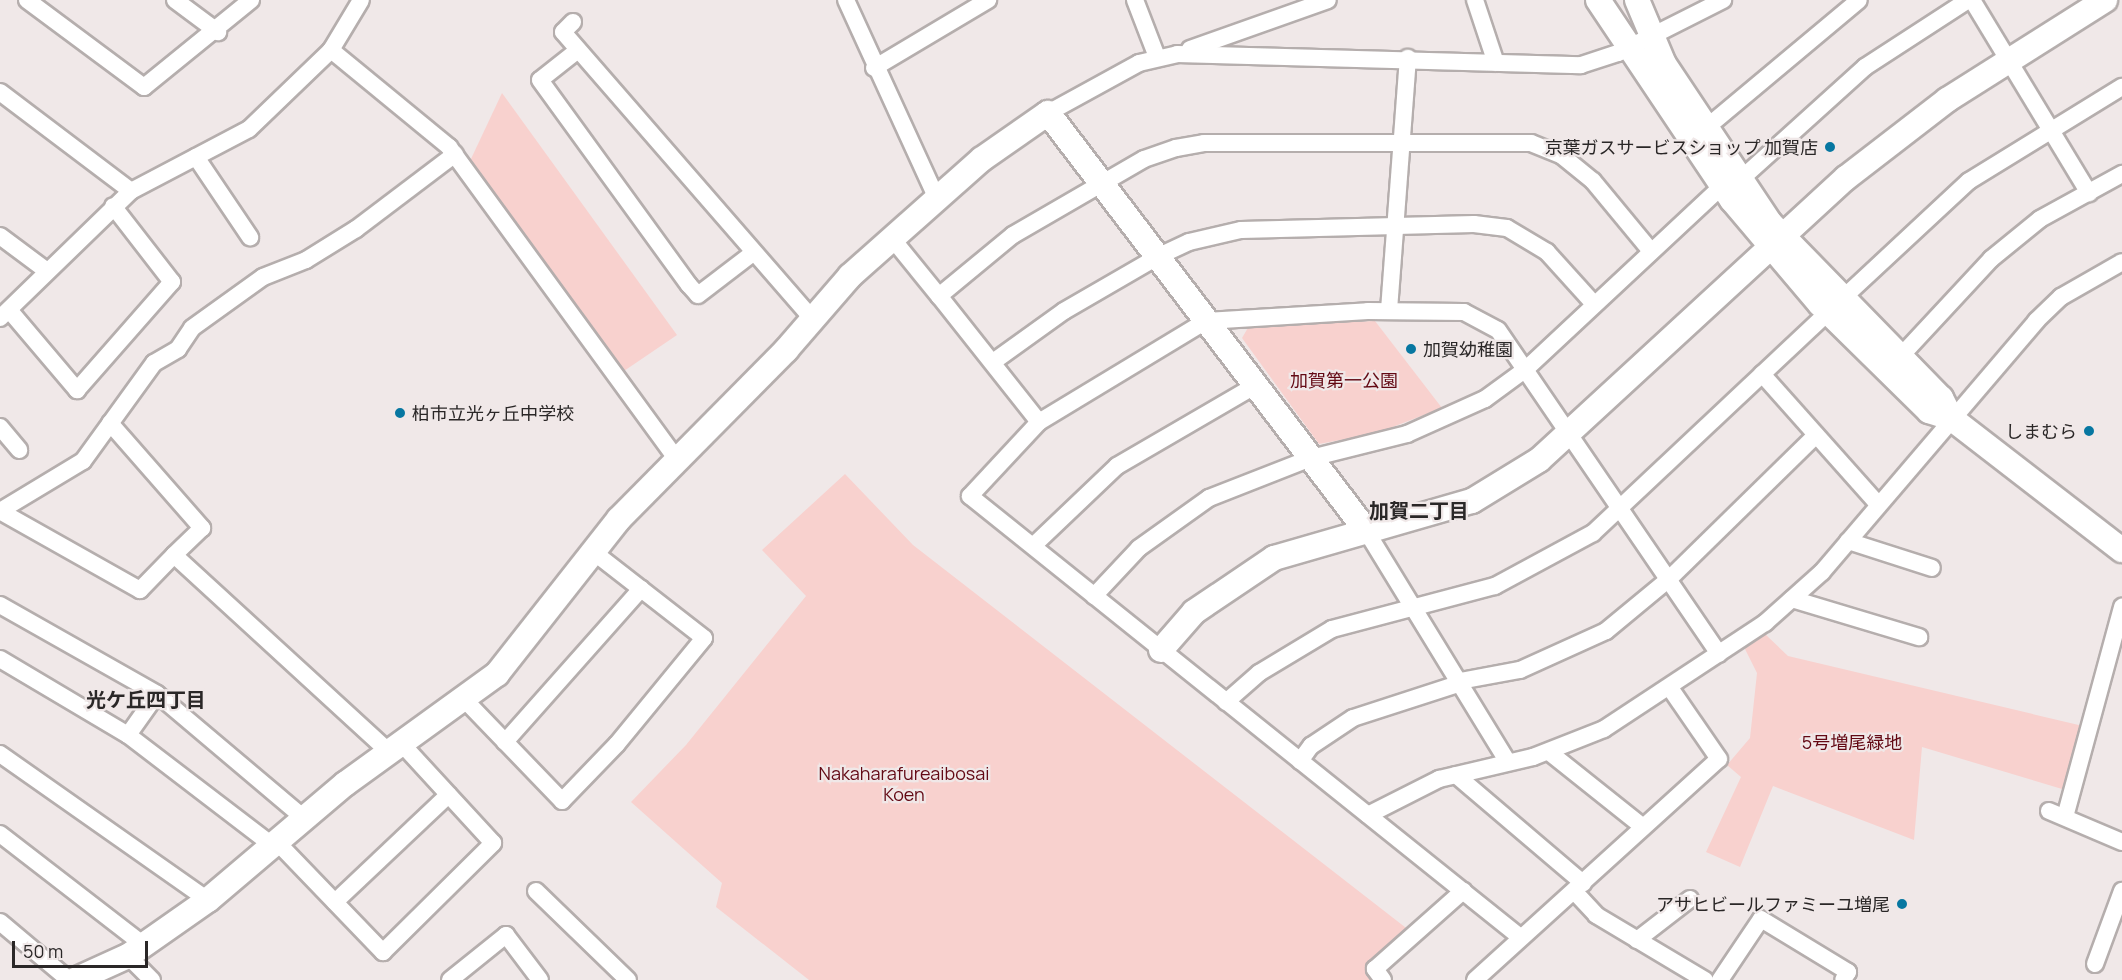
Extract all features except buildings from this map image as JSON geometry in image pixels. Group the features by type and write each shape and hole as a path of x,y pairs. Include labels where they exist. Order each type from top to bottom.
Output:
{"street":[{"path":"27,0 144,87 218,32 251,0"},
{"path":"175,0 218,32"},
{"path":"113,206 172,282 77,390 5,315 113,206 131,191 249,129 331,50 361,0"},
{"path":"846,0 874,68 936,197"},
{"path":"874,68 988,0"},
{"path":"1136,0 1157,57"},
{"path":"1177,54 1328,0"},
{"path":"1475,0 1496,63"},
{"path":"1598,0 1630,47 1779,244 1929,411 1951,418 2122,550"},
{"path":"1637,0 1652,35 1706,128 1731,183"},
{"path":"75,980 136,951 208,900 394,747 516,657 595,553 675,457 891,237 936,197 1048,113 1157,57 1177,54 1408,58 1581,65 1630,47 1723,0"},
{"path":"1706,128 1859,0"},
{"path":"1094,596 1139,548 1209,498 1311,458 1441,422 1526,369 1652,251 1865,67 1970,0 2052,128 2089,193"},
{"path":"1161,650 1194,612 1250,571 1299,548 1472,501 1506,483 1571,434 1779,244 1846,178 2008,59 2105,0"},
{"path":"573,22 563,32 753,253 812,318"},
{"path":"331,50 454,154 675,457"},
{"path":"578,50 540,80 698,296 753,253"},
{"path":"1389,310 1408,58"},
{"path":"1226,702 1268,666 1332,629 1523,574 1593,533 1969,182 2052,128 2122,87"},
{"path":"0,92 131,191"},
{"path":"1048,113 1160,256 1206,321 1365,529 1508,762"},
{"path":"939,296 1012,235 1101,183 1144,159 1204,143 1402,141 1531,143 1561,155 1593,181 1652,251"},
{"path":"110,423 202,528 140,590 0,511 83,461 110,423 154,363 178,349 192,328 263,277 306,260 356,229 454,154"},
{"path":"196,157 250,237"},
{"path":"1900,357 1991,260 2040,219 2121,176"},
{"path":"993,362 1064,311 1160,256 1190,242 1241,230 1394,227 1508,228 1547,252 1594,304"},
{"path":"0,236 47,271"},
{"path":"891,237 1039,422"},
{"path":"1368,815 1394,798 1456,775 1549,752 1604,729 1719,654 1791,600 1848,541 1951,418 2053,305 2122,262"},
{"path":"1835,305 1900,357 1941,398 1951,418"},
{"path":"1520,937 970,495 1039,422 1206,321 1389,310 1464,312 1498,330 1670,578 1719,654"},
{"path":"1762,374 1878,504"},
{"path":"1033,546 1117,466 1256,385"},
{"path":"0,427 19,450"},
{"path":"1300,761 1311,746 1353,718 1460,682 1520,670 1581,645 1670,578 1816,435"},
{"path":"1848,541 1932,568"},
{"path":"463,698 562,801 617,744 704,638 595,553"},
{"path":"0,660 128,735 275,844 383,952 493,843 448,795 174,555"},
{"path":"506,742 641,589"},
{"path":"1791,600 1919,637"},
{"path":"0,605 158,694 305,819"},
{"path":"2122,607 2057,814 2122,842"},
{"path":"1475,980 1719,759 1670,688"},
{"path":"128,735 158,694"},
{"path":"1549,752 1643,827"},
{"path":"0,754 208,900"},
{"path":"1456,775 1578,887 1596,915 1705,980"},
{"path":"335,902 448,795"},
{"path":"0,834 136,951 152,980"},
{"path":"537,891 628,980"},
{"path":"1383,980 1375,969 1463,891"},
{"path":"2095,964 2122,891"},
{"path":"1637,940 1690,899"},
{"path":"1720,980 1761,919 1848,972 1843,980"},
{"path":"0,922 69,980"},
{"path":"450,980 506,935 540,980"}],"green space":[{"path":"502,93 677,335 621,373 470,161"},
{"name":"加賀第一公園","path":"1375,321 1442,408 1377,433 1319,444 1242,338 1249,326"},
{"name":"Nakaharafureaibosai Koen","path":"845,474 913,545 1410,931 1365,973 1370,980 809,980 716,907 722,883 631,802 686,745 806,596 762,550"},
{"name":"5号増尾緑地","path":"1765,634 1788,656 2083,726 2062,789 1922,747 1914,840 1773,786 1740,867 1706,852 1741,777 1727,765 1750,738 1757,673 1744,647"}],"place":[{"name":"京葉ガスサービスショップ 加賀店","path":"1830,147"},
{"name":"加賀幼稚園","path":"1411,349"},
{"name":"柏市立光ヶ丘中学校","path":"400,413"},
{"name":"しまむら","path":"2089,431"},
{"name":"アサヒビールファミーユ増尾","path":"1902,904"}],"district":[{"name":"加賀二丁目","path":"1419,510"},
{"name":"光ケ丘四丁目","path":"146,699"}]}
